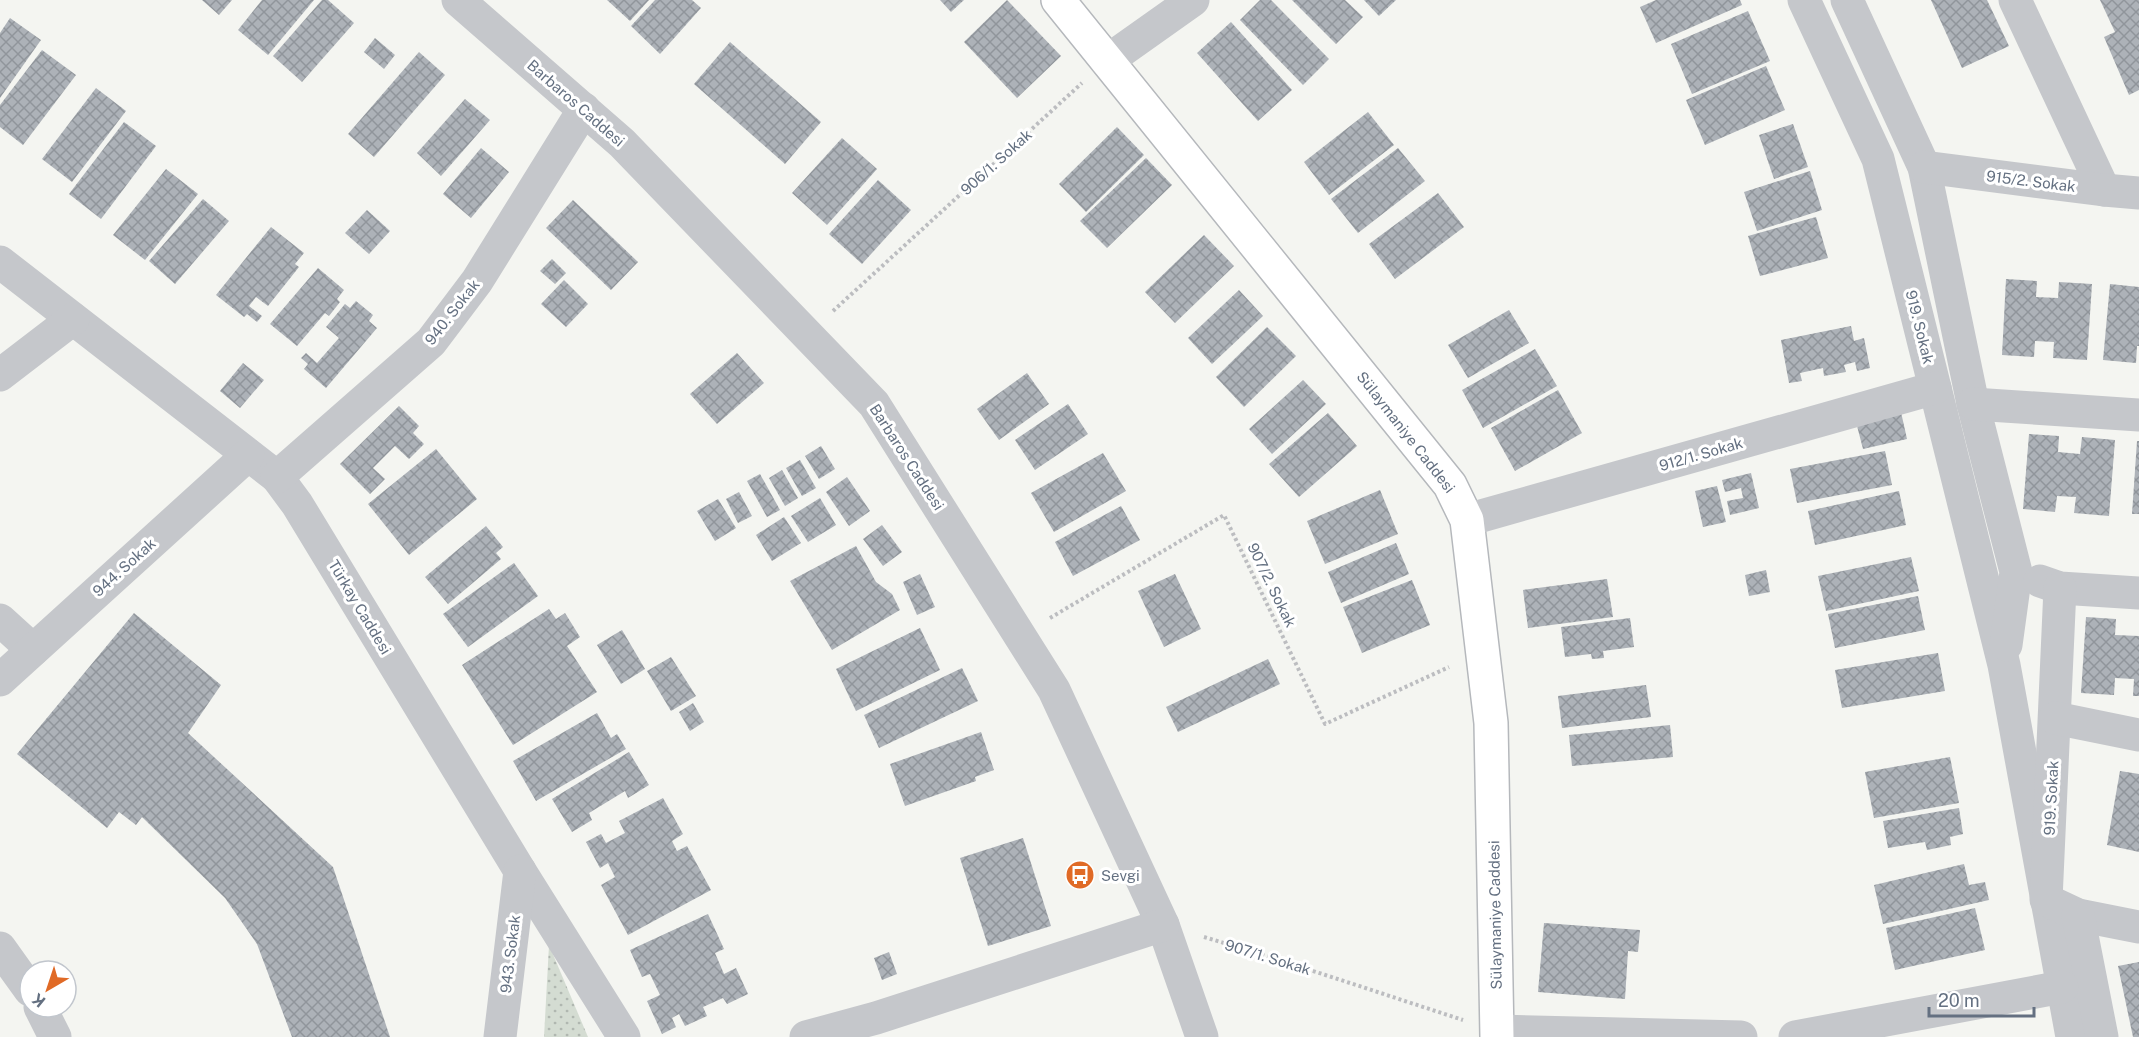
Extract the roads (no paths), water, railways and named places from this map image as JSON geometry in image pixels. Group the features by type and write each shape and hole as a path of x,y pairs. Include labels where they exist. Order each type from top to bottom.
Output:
{"main road":[{"name":"Sülaymaniye Caddesi","path":"1058,0 1450,485 1467,520 1491,723 1497,1034"}],"street":[{"name":"Barbaros Caddesi","path":"458,0 622,142 874,404 1054,690 1162,925 1202,1037"},
{"path":"1107,61 1193,0"},
{"name":"919. Sokak","path":"1804,0 1878,159 2004,665 2072,1037"},
{"name":"919. Sokak","path":"1847,0 1924,167 1973,404 2016,572 2004,665"},
{"path":"2014,0 2104,190"},
{"name":"940. Sokak","path":"277,477 431,342 477,281 584,109"},
{"name":"915/2. Sokak","path":"1924,167 2104,190 2139,192"},
{"name":"Türkay Caddesi","path":"0,262 277,477 297,504 520,871 624,1037"},
{"path":"0,375 73,319"},
{"name":"912/1. Sokak","path":"1467,520 1935,388"},
{"path":"1973,404 2139,415"},
{"name":"944. Sokak","path":"0,680 248,455"},
{"path":"2016,572 2060,588 2139,593"},
{"name":"919. Sokak","path":"2046,900 2060,588"},
{"path":"0,620 33,650"},
{"path":"2055,718 2139,735"},
{"name":"943. Sokak","path":"500,1037 520,871"},
{"path":"2046,900 2078,915 2139,927"},
{"path":"2078,915 2102,1037"},
{"name":"Barbaros Caddesi","path":"1162,925 1181,1037"},
{"path":"806,1037 876,1018 1162,925"},
{"path":"0,948 18,973"},
{"path":"1795,1037 2062,987"},
{"path":"46,1019 56,1037"},
{"path":"1497,1034 1741,1037"}],"place":[{"name":"Sevgi","path":"1080,875"}]}
